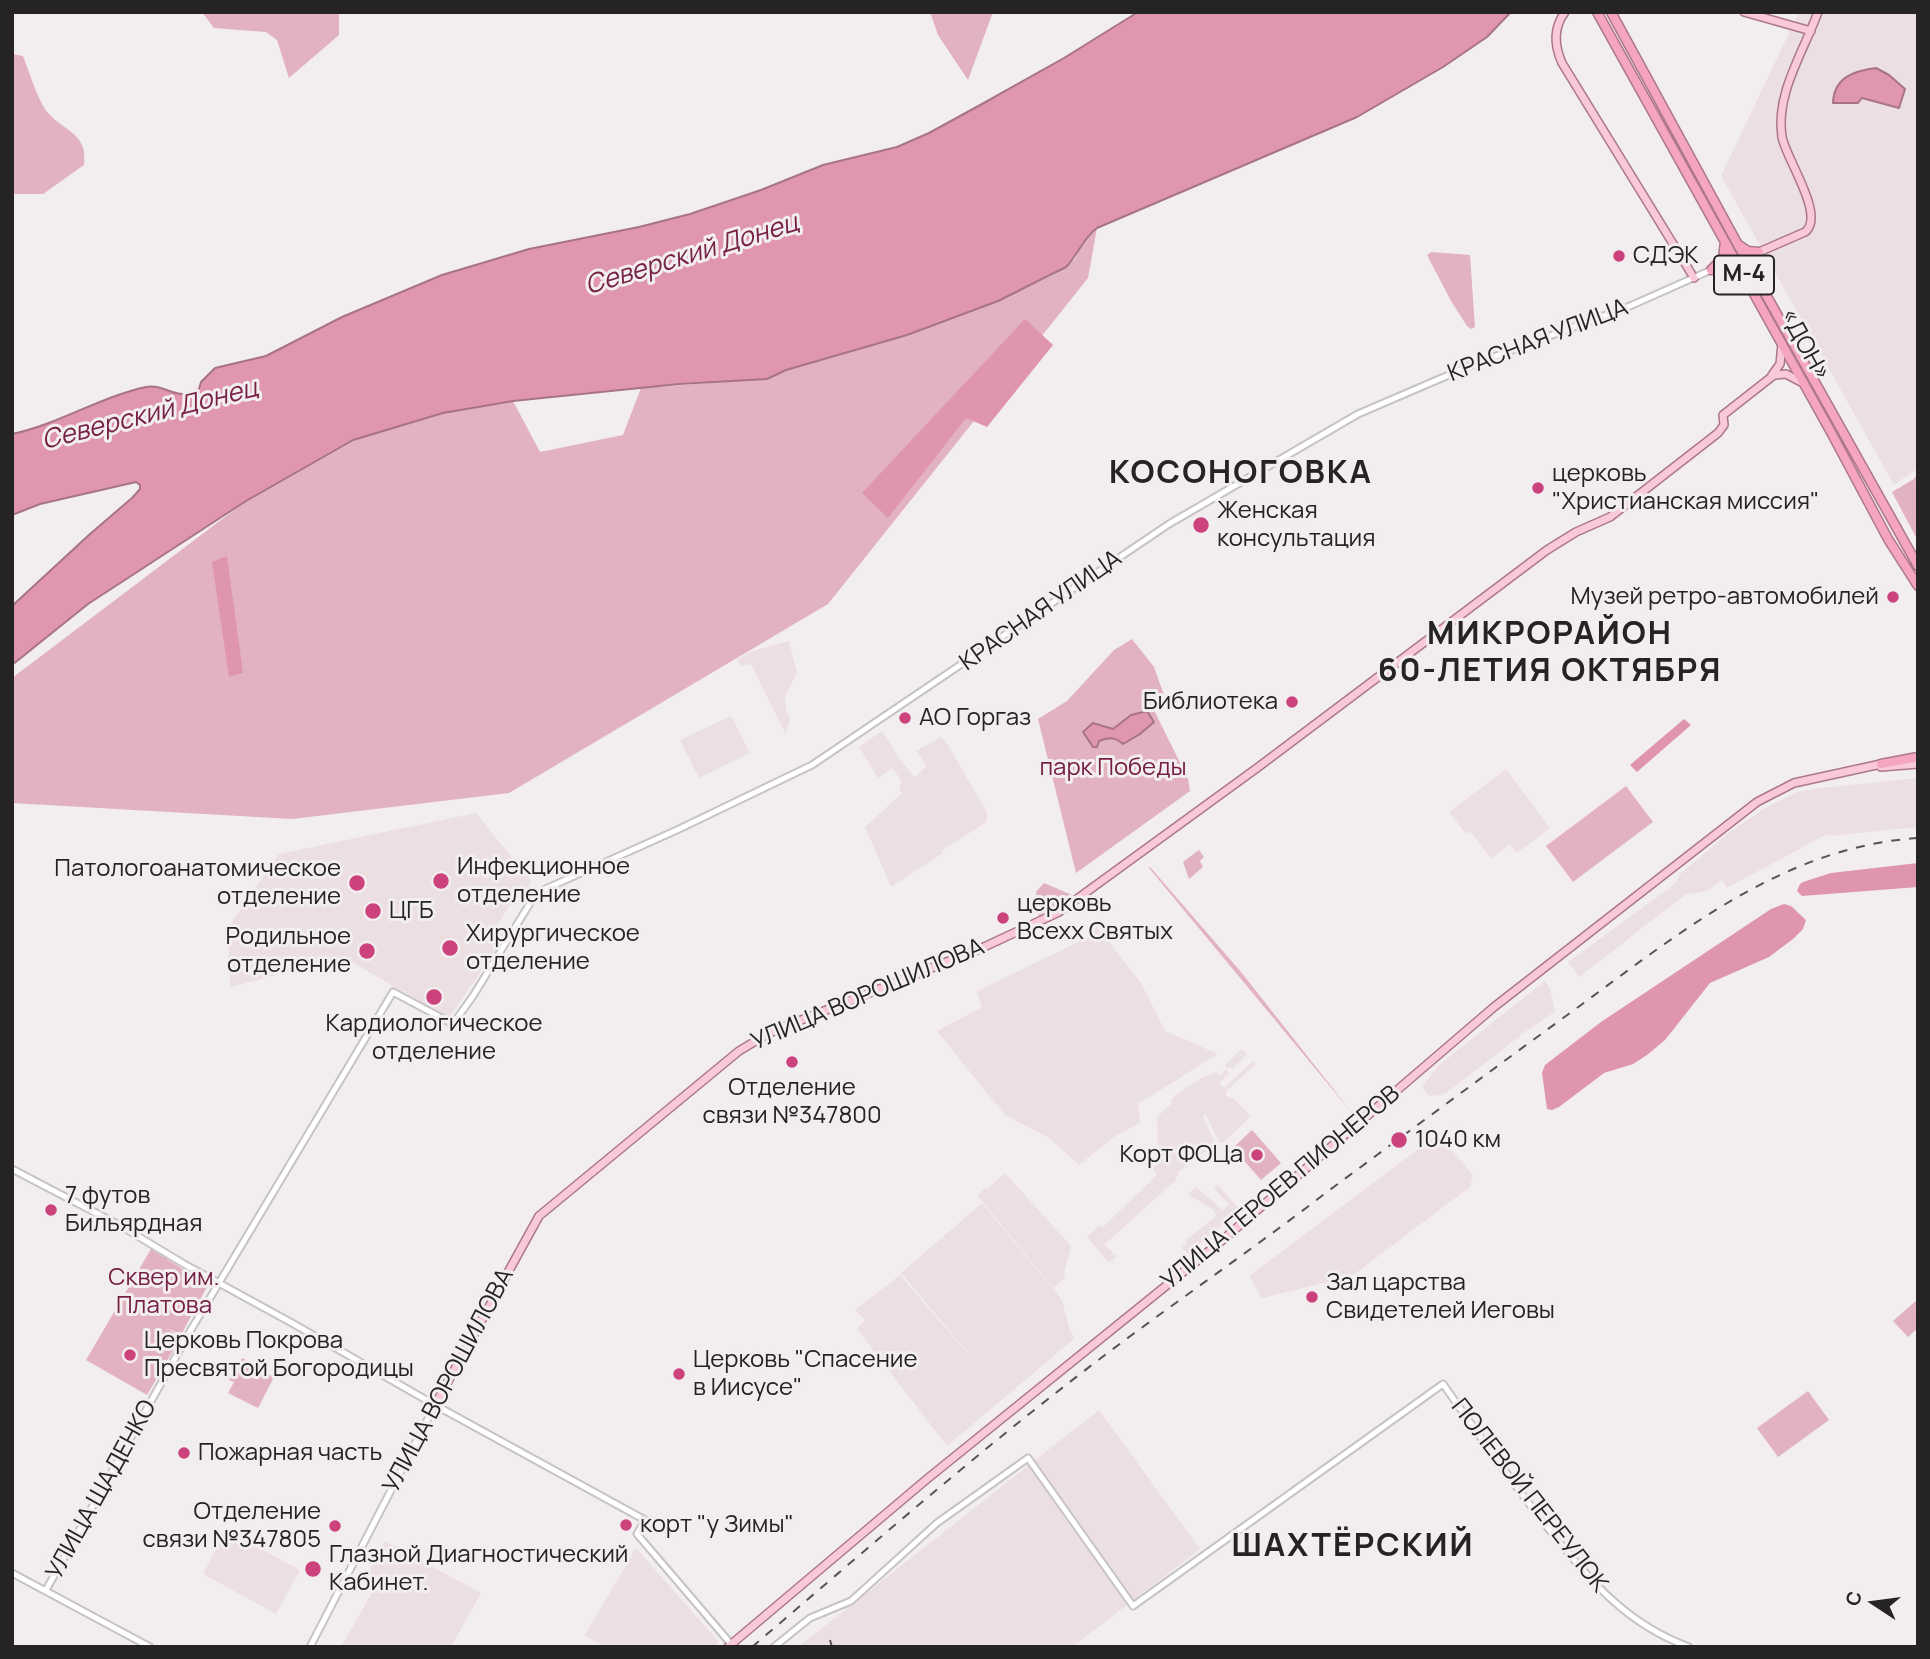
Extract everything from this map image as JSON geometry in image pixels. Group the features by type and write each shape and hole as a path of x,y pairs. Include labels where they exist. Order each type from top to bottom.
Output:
{"highway":[{"name":"«ДОН»","path":"1597,12 1804,383 1859,488 1916,586"},
{"name":"«ДОН»","path":"1611,12 1918,566"},
{"path":"1711,271 1723,258 1724,239"},
{"path":"1737,243 1748,251 1759,252"},
{"path":"1752,270 1752,260 1759,252"},
{"path":"1711,271 1726,267 1743,274"},
{"path":"1882,766 1918,761"}],"main road":[{"path":"1565,12 1558,24 1555,40 1562,63 1694,278"},
{"path":"1744,12 1811,31"},
{"path":"1759,252 1805,232 1813,219 1784,145 1781,126 1785,96 1818,12"},
{"path":"1769,377 1780,364 1782,344"},
{"path":"1769,377 1786,374 1804,383"},
{"name":"УЛИЦА ВОРОШИЛОВА","path":"435,1405 539,1216 739,1051 763,1035 984,947 1059,912 1257,768 1547,550 1569,536 1610,517 1652,487 1718,433 1724,418 1769,377"},
{"name":"УЛИЦА ГЕРОЕВ ПИОНЕРОВ","path":"729,1646 927,1479 1219,1243 1462,1034 1757,802 1794,783 1882,766"}],"street":[{"name":"КРАСНАЯ УЛИЦА","path":"393,992 453,1024 532,900 543,890 688,825 812,765 1137,545 1351,418 1472,365 1630,306 1711,271"},
{"name":"УЛИЦА ЩАДЕНКО","path":"46,1590 189,1333 393,992"},
{"path":"12,1169 121,1226 219,1284 645,1520 637,1534 729,1646"},
{"name":"ПОЛЕВОЙ ПЕРЕУЛОК","path":"774,1647 810,1618 851,1601 937,1523 1028,1458 1133,1606 1443,1384 1532,1508 1592,1582 1618,1607 1651,1630 1689,1647"},
{"name":"УЛИЦА ВОРОШИЛОВА","path":"310,1647 435,1405"},
{"path":"12,1573 150,1647"}],"shaded area":[{"path":"1799,12 1918,12 1918,468 1894,485 1721,176"},
{"path":"1025,319 1053,345 987,427 966,418 888,518 862,493"},
{"path":"227,556 243,673 229,677 212,562"},
{"path":"789,641 797,673 785,696 786,711 790,719 786,735 751,664 741,666 737,660 752,651"},
{"path":"731,716 750,753 699,778 680,740"},
{"path":"1684,719 1691,725 1637,772 1630,765"},
{"path":"882,731 915,777 927,766 916,751 941,737 987,812 987,822 891,887 865,827 902,793 899,789 901,780 892,768 878,778 859,747"},
{"path":"1506,769 1550,828 1517,853 1510,844 1491,859 1470,831 1466,834 1449,812"},
{"path":"1918,778 1918,827 1829,836 1827,834 1727,888 1722,880 1707,891 1685,895 1579,977 1568,962 1675,884 1680,874 1731,831 1767,807 1797,792"},
{"name":"ЦГБ","path":"476,813 531,881 525,897 517,894 498,924 508,931 449,1018 343,957 231,987 228,967 229,926 279,854"},
{"path":"1918,863 1918,887 1802,896 1797,891 1803,882 1831,873"},
{"path":"1784,904 1791,906 1806,920 1803,929 1793,939 1769,957 1710,983 1665,1040 1647,1055 1633,1064 1604,1073 1559,1107 1547,1109 1542,1073 1545,1065 1601,1022 1771,909"},
{"path":"1096,926 1141,983 1165,1031 1218,1054 1138,1104 1140,1123 1114,1137 1079,1165 1048,1137 1005,1115 937,1031 982,1007 977,991 1091,936"},
{"path":"1545,981 1550,988 1555,1012 1445,1094 1429,1096 1422,1087 1439,1065"},
{"path":"1241,1049 1247,1054 1232,1069 1229,1067 1226,1070 1229,1074 1219,1083 1224,1088 1253,1061 1256,1064 1226,1091 1226,1096 1235,1100 1251,1116 1223,1143 1219,1142 1206,1115 1203,1116 1215,1144 1178,1172 1176,1180 1104,1245 1117,1256 1109,1263 1087,1237 1099,1225 1103,1227 1157,1175 1152,1169 1156,1166 1152,1160 1158,1152 1157,1117 1172,1103 1171,1100 1177,1094 1203,1077 1217,1072 1220,1076 1227,1068 1225,1065"},
{"path":"1438,1134 1473,1175 1470,1187 1352,1276 1262,1298 1249,1276"},
{"path":"1005,1173 1071,1246 1065,1278 1053,1288 977,1195"},
{"path":"1218,1185 1240,1210 1187,1254 1182,1247 1186,1244 1185,1241 1216,1216 1213,1210 1188,1194 1196,1187 1223,1210 1229,1205 1214,1188"},
{"path":"982,1203 1062,1300 1070,1331 1075,1338 947,1446 857,1329 865,1320 855,1310 900,1275 1000,1391 901,1273"},
{"path":"1099,1410 1200,1549 1072,1647 798,1647"},
{"path":"226,1530 300,1570 276,1614 203,1574"},
{"path":"385,1541 481,1593 451,1647 341,1647 374,1589 363,1583"},
{"path":"636,1548 719,1642 713,1647 605,1647 585,1635"}],"green space":[{"path":"202,12 339,12 339,35 289,78 277,40 266,32 214,28"},
{"path":"930,12 993,12 968,80 938,35"},
{"path":"12,54 23,56 44,108 79,139 84,154 84,165 43,194 12,194"},
{"path":"1097,228 1088,278 828,604 509,793 292,819 12,803 12,678 246,501 333,450 353,440 443,413 513,401 540,452 623,435 641,388 767,379 786,370 907,335 998,301 1051,276 1075,259 1085,240"},
{"path":"1431,252 1470,255 1475,327 1471,329 1467,326 1451,301 1427,255"},
{"path":"1918,473 1918,541 1892,492 1914,479"},
{"name":"парк Победы","path":"1132,639 1154,667 1164,695 1156,699 1152,706 1188,779 1190,791 1076,873 1038,719 1067,701 1114,650"},
{"path":"1626,786 1653,822 1573,882 1546,846"},
{"path":"1199,850 1204,857 1200,861 1203,867 1189,879 1183,862"},
{"path":"1149,868 1241,972 1353,1114"},
{"path":"1044,883 1072,895 1039,916 1036,892"},
{"name":"Корт ФОЦа","path":"1252,1130 1281,1163 1261,1180 1233,1148"},
{"name":"Сквер им. Платова","path":"151,1249 208,1285 181,1335 165,1327 181,1337 147,1395 86,1360"},
{"path":"1918,1299 1918,1328 1908,1337 1893,1321"},
{"path":"242,1358 274,1377 258,1408 228,1393 234,1382 229,1380"},
{"path":"1808,1391 1829,1420 1778,1457 1757,1428"}],"water":[{"name":"Северский Донец","path":"1138,12 1511,12 1487,37 1443,67 1357,117 1097,228 1066,267 998,301 907,335 786,370 767,379 679,384 513,401 443,413 353,440 246,501 88,604 12,665 12,606 132,498 140,485 136,482 40,504 12,515 12,434 46,424 129,391 156,387 183,394 199,389 201,382 215,368 266,356 342,317 442,275 529,249 690,214 823,165 897,147 982,104"},
{"path":"1876,68 1905,89 1899,108 1862,98 1858,103 1833,103 1834,94 1841,81 1860,71"},
{"path":"1147,711 1154,722 1123,744 1109,738 1099,741 1097,747 1093,747 1083,732 1093,723 1113,729 1131,715"}],"railway":[{"path":"752,1647 881,1536 1101,1358 1650,954 1732,900 1776,877 1821,858 1868,845 1918,838"},
{"path":"830,1640 832,1647"}],"place":[{"name":"СДЭК","path":"1619,256"},
{"name":"церковь \"Христианская миссия\"","path":"1538,488"},
{"name":"Женская консультация","path":"1201,525"},
{"name":"Музей ретро-автомобилей","path":"1893,597"},
{"name":"Библиотека","path":"1292,702"},
{"name":"АО Горгаз","path":"905,718"},
{"name":"Инфекционное отделение","path":"441,881"},
{"name":"Патологоанатомическое отделение","path":"357,883"},
{"name":"ЦГБ","path":"373,911"},
{"name":"церковь Всехх Святых","path":"1003,918"},
{"name":"Хирургическое отделение","path":"450,948"},
{"name":"Родильное отделение","path":"367,951"},
{"name":"Кардиологическое отделение","path":"434,997"},
{"name":"Отделение связи №347800","path":"792,1062"},
{"name":"1040 км","path":"1399,1140"},
{"name":"Корт ФОЦа","path":"1257,1155"},
{"name":"7 футов Бильярдная","path":"51,1210"},
{"name":"Зал царства Свидетелей Иеговы","path":"1312,1297"},
{"name":"Церковь Покрова Пресвятой Богородицы","path":"130,1355"},
{"name":"Церковь \"Спасение в Иисусе\"","path":"679,1374"},
{"name":"Пожарная часть","path":"184,1453"},
{"name":"корт \"у Зимы\"","path":"626,1525"},
{"name":"Отделение связи №347805","path":"335,1526"},
{"name":"Глазной Диагностический Кабинет.","path":"313,1569"}],"district":[{"name":"КОСОНОГОВКА","path":"1241,474"},
{"name":"МИКРОРАЙОН 60-ЛЕТИЯ ОКТЯБРЯ","path":"1550,654"},
{"name":"ШАХТЁРСКИЙ","path":"1353,1547"}]}
